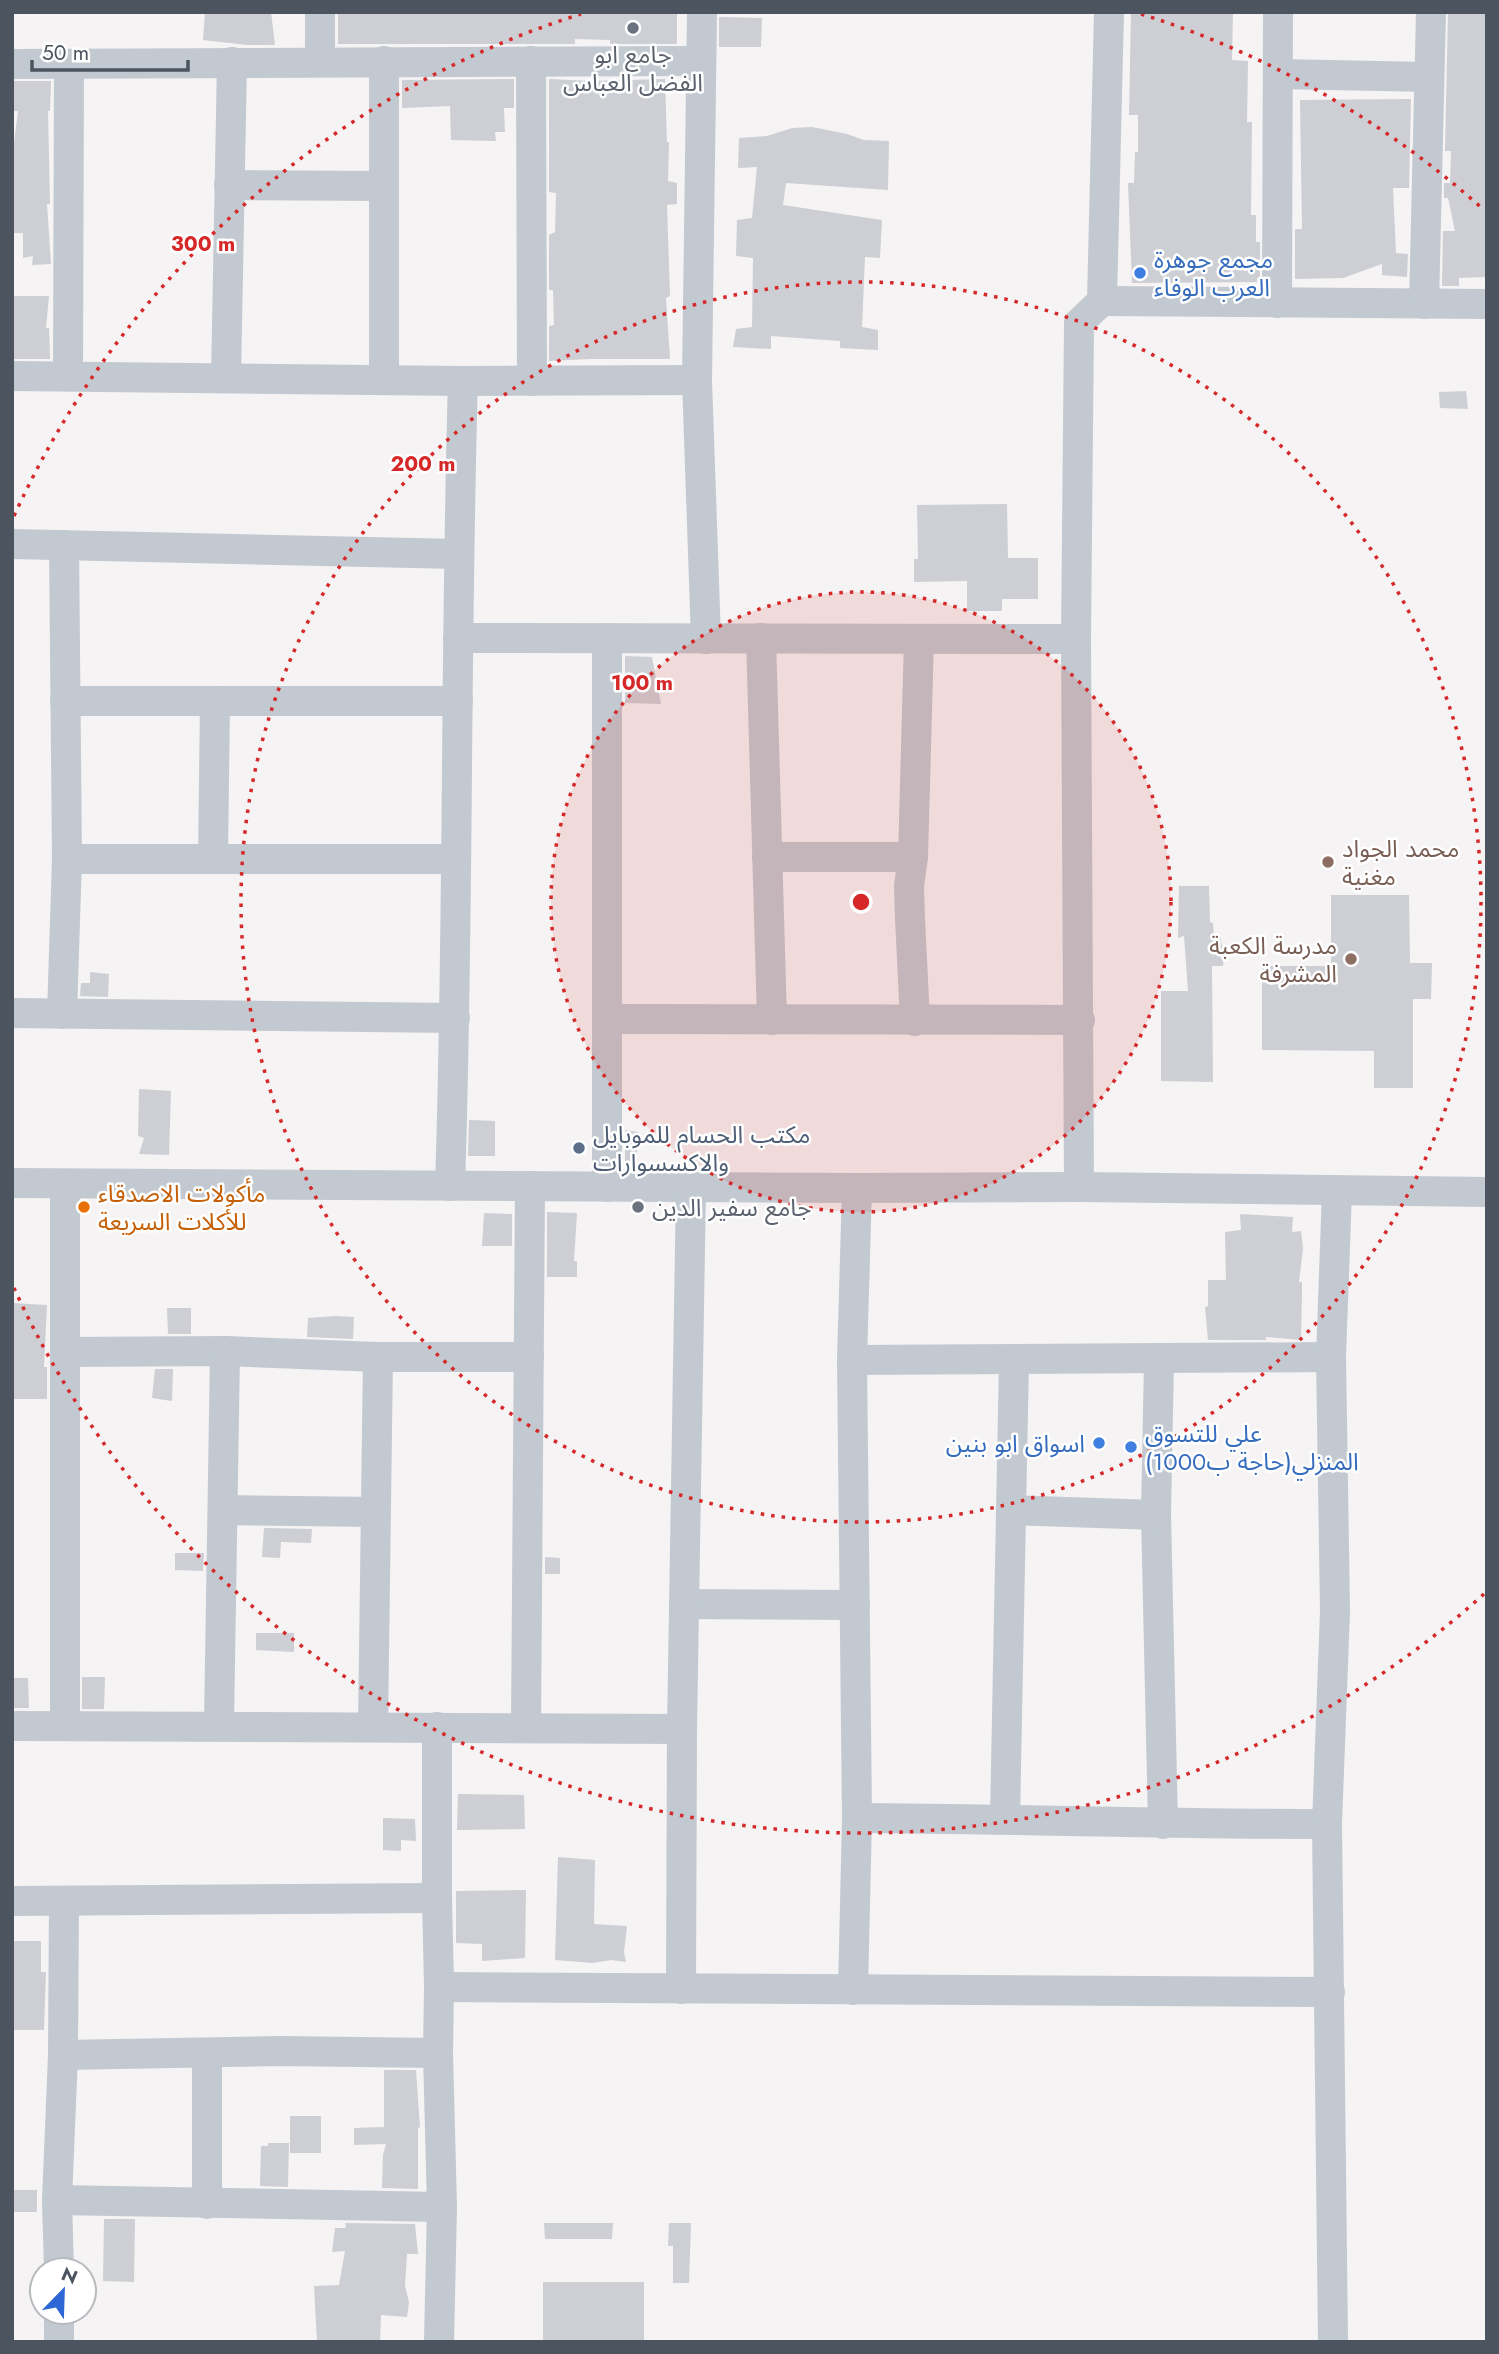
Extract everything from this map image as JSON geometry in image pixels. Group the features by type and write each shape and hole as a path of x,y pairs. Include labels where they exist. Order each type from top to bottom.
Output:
{"street":[{"path":"320,12 320,61"},
{"path":"702,12 697,380 706,639"},
{"path":"1102,301 1109,12"},
{"path":"1277,303 1278,12"},
{"path":"1424,304 1431,12"},
{"path":"384,61 384,379"},
{"path":"531,61 532,381"},
{"path":"12,64 701,61"},
{"path":"226,378 232,62"},
{"path":"68,376 69,64"},
{"path":"1278,74 1429,77"},
{"path":"229,185 384,186"},
{"path":"1079,1187 1076,639 1079,323 1102,301 1487,304"},
{"path":"12,376 463,381 697,380"},
{"path":"450,1186 455,1018 458,554 463,381"},
{"path":"12,544 458,554"},
{"path":"62,1014 67,859 64,545"},
{"path":"458,638 1076,639"},
{"path":"607,638 607,1187"},
{"path":"761,638 772,1020"},
{"path":"915,1021 909,886 913,857 919,639"},
{"path":"65,701 458,701"},
{"path":"214,859 215,701"},
{"path":"767,857 913,857"},
{"path":"67,859 456,859"},
{"path":"12,1013 455,1018"},
{"path":"607,1019 1080,1020"},
{"path":"12,1183 1079,1187 1487,1192"},
{"path":"65,1184 65,1725"},
{"path":"526,1728 530,1186"},
{"path":"681,1989 682,1728 691,1187"},
{"path":"853,1990 857,1818 852,1360 857,1188"},
{"path":"1333,2342 1327,1824 1335,1611 1331,1357 1338,1191"},
{"path":"65,1352 225,1351 378,1357 529,1357"},
{"path":"219,1725 225,1351"},
{"path":"373,1727 378,1357"},
{"path":"852,1360 1331,1357"},
{"path":"1159,1359 1156,1516 1163,1824"},
{"path":"1005,1819 1014,1360"},
{"path":"223,1510 376,1512"},
{"path":"1012,1510 1156,1516"},
{"path":"684,1604 855,1605"},
{"path":"12,1726 682,1728"},
{"path":"437,1727 436,1898 442,2207 439,2342"},
{"path":"857,1818 1327,1824"},
{"path":"12,1901 436,1898"},
{"path":"58,2256 64,1901"},
{"path":"439,1987 1330,1992"},
{"path":"63,2055 438,2053"},
{"path":"207,2054 207,2204"},
{"path":"57,2200 442,2207"}],"building":[{"path":"205,12 271,12 275,45 203,40"},
{"path":"338,12 677,12 677,44 610,44 610,40 575,39 575,44 338,44"},
{"path":"1131,12 1233,12 1232,60 1248,61 1247,122 1252,122 1251,215 1256,215 1256,242 1260,242 1260,278 1257,278 1257,282 1132,283 1128,183 1134,183 1135,152 1138,152 1138,115 1129,115"},
{"path":"1448,12 1487,12 1487,277 1459,278 1459,286 1442,286 1443,231 1455,231 1448,198 1444,198 1444,183 1450,183 1451,151 1445,151"},
{"path":"719,17 762,18 761,47 719,47"},
{"path":"514,79 514,108 504,108 505,132 495,132 496,141 451,140 450,106 402,108 402,80"},
{"path":"549,79 665,79 669,142 668,181 677,183 677,204 667,205 670,296 666,298 670,359 549,361 549,326 554,325 553,290 549,290 549,235 555,232 556,193 549,192"},
{"path":"12,81 51,81 48,111 50,204 47,204 51,264 32,265 33,256 23,258 23,233 12,233 12,159 18,111 12,111"},
{"path":"1411,99 1409,188 1393,188 1396,253 1408,254 1407,277 1382,275 1382,264 1343,278 1295,279 1295,229 1302,229 1300,100"},
{"path":"812,127 864,140 889,141 888,190 786,183 783,205 882,220 880,258 865,257 862,327 878,330 878,350 840,348 840,341 771,336 771,349 733,347 736,329 752,327 753,258 736,256 737,220 752,218 757,167 738,168 739,138 767,136 792,128"},
{"path":"12,296 49,296 46,328 49,328 50,359 12,359"},
{"path":"1466,391 1468,409 1440,408 1439,392"},
{"path":"1007,504 1008,558 1038,558 1038,599 1002,599 1002,611 967,611 967,581 914,582 914,559 918,559 917,505"},
{"path":"625,656 652,657 661,704 625,703"},
{"path":"1179,886 1209,886 1210,922 1213,923 1214,936 1220,935 1224,946 1223,966 1212,966 1213,1082 1161,1081 1161,991 1188,991 1184,936 1178,938"},
{"path":"1331,895 1409,895 1410,963 1432,963 1431,999 1413,999 1413,1088 1374,1088 1374,1051 1262,1050 1262,966 1331,966"},
{"path":"90,972 109,974 108,997 80,996 81,983 90,983"},
{"path":"139,1089 171,1091 169,1155 139,1154 144,1138 138,1136"},
{"path":"469,1120 495,1121 495,1156 468,1156"},
{"path":"625,1130 639,1132 636,1163 625,1162"},
{"path":"547,1212 577,1213 574,1261 577,1261 577,1277 547,1277"},
{"path":"484,1213 512,1214 512,1246 482,1246"},
{"path":"1240,1214 1293,1217 1292,1232 1301,1231 1301,1340 1266,1337 1266,1340 1208,1340 1205,1307 1208,1306 1208,1280 1226,1280 1225,1232 1241,1230"},
{"path":"12,1303 47,1305 44,1367 47,1367 47,1399 12,1399"},
{"path":"167,1308 191,1308 191,1334 168,1334"},
{"path":"354,1317 353,1339 307,1337 308,1318"},
{"path":"155,1369 173,1369 172,1401 152,1398"},
{"path":"264,1528 312,1529 311,1543 281,1542 280,1558 262,1557"},
{"path":"175,1553 204,1553 203,1571 175,1570"},
{"path":"545,1557 560,1558 560,1574 545,1574"},
{"path":"256,1633 294,1633 294,1652 256,1650"},
{"path":"82,1677 105,1677 104,1709 82,1709"},
{"path":"12,1678 28,1678 29,1708 12,1708"},
{"path":"458,1794 524,1795 525,1829 457,1830"},
{"path":"383,1818 415,1819 416,1841 401,1840 401,1851 383,1850"},
{"path":"558,1857 595,1860 594,1924 627,1926 624,1952 626,1962 555,1960"},
{"path":"526,1890 525,1958 482,1961 482,1944 456,1943 456,1891"},
{"path":"12,1941 41,1941 41,1972 46,1972 44,2030 12,2030"},
{"path":"384,2070 416,2070 420,2128 418,2127 418,2189 382,2188 386,2144 354,2145 354,2128 384,2127"},
{"path":"290,2116 321,2116 321,2153 290,2153"},
{"path":"268,2143 289,2143 288,2187 260,2186 261,2146 268,2146"},
{"path":"12,2190 37,2190 37,2212 12,2212"},
{"path":"104,2219 135,2219 134,2282 103,2281"},
{"path":"345,2223 415,2224 418,2254 407,2254 407,2317 381,2315 380,2342 317,2342 314,2286 339,2285 345,2251 332,2252 335,2228 346,2228"},
{"path":"544,2223 613,2223 612,2239 545,2239"},
{"path":"669,2223 691,2223 689,2283 673,2283 673,2246 668,2246"},
{"path":"543,2282 644,2282 644,2342 543,2342"}],"place":[{"name":"جامع ابو الفضل العباس","path":"633,28"},
{"name":"مجمع جوهرة العرب الوفاء","path":"1140,273"},
{"name":"محمد الجواد مغنية","path":"1328,862"},
{"name":"مدرسة الكعبة المشرفة","path":"1351,959"},
{"name":"مكتب الحسام للموبايل والاكسسوارات","path":"579,1148"},
{"name":"مأكولات الاصدقاء للأكلات السريعة","path":"84,1207"},
{"name":"جامع سفير الدين","path":"638,1207"},
{"name":"اسواق ابو بنين","path":"1099,1443"},
{"name":"علي للتسوق المنزلي(حاجة ب1000)","path":"1131,1447"}]}
